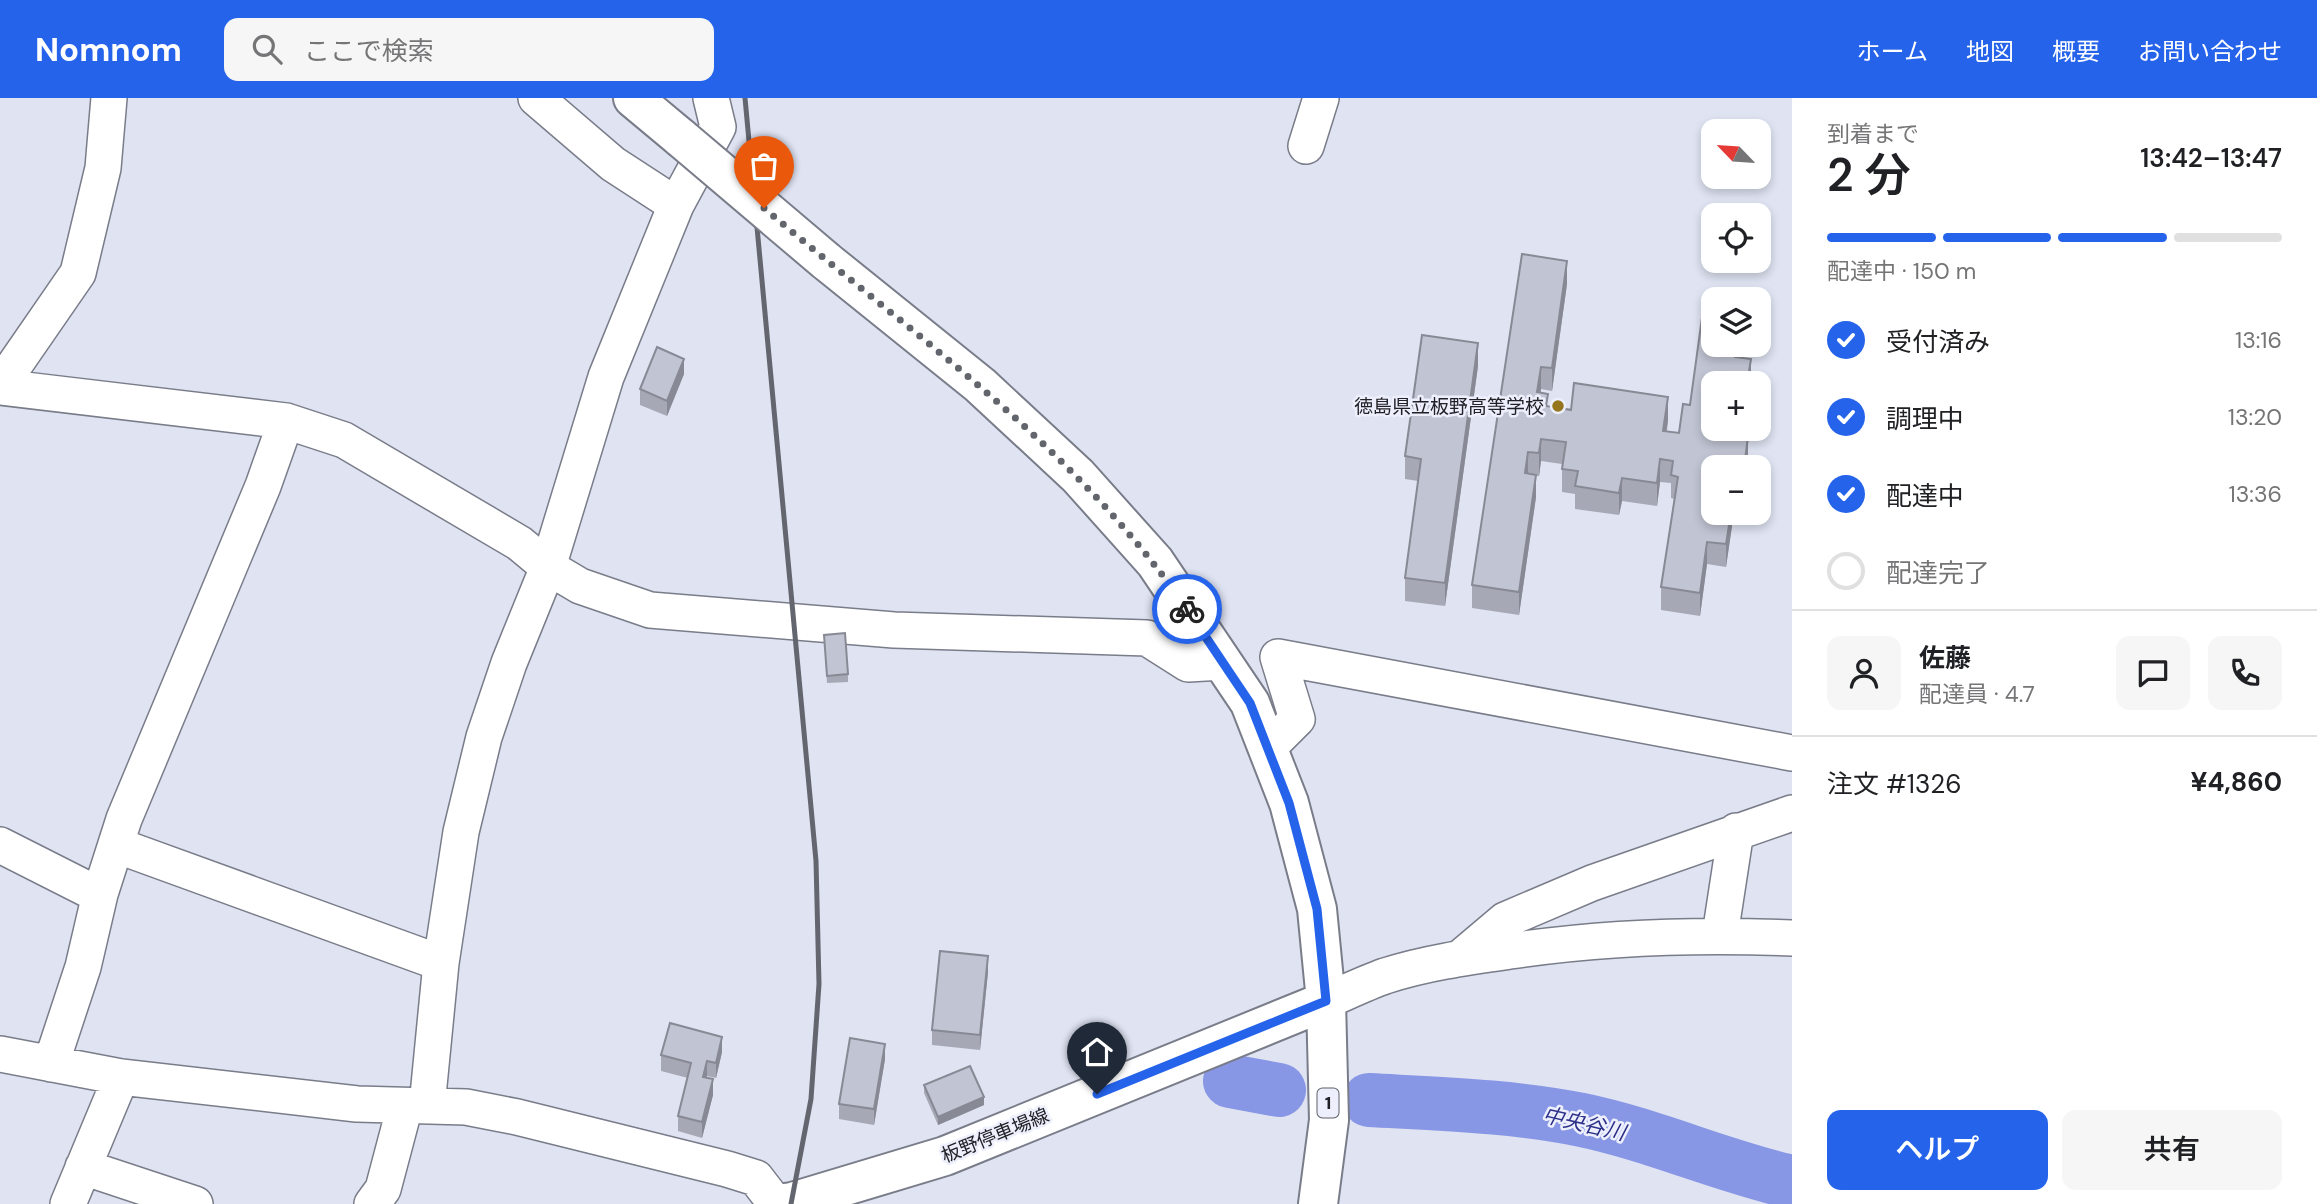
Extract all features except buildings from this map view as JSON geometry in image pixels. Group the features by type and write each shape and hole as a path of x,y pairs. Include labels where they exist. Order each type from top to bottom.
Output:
{"main road":[{"name":"1","path":"633,98 826,261 980,385 1078,476 1155,562 1250,703 1289,803 1317,909 1326,1001 1329,1120 1318,1204"},
{"name":"板野停車場線","path":"776,1204 821,1198 945,1156 1326,1001"}],"street":[{"path":"109,98 103,168 78,273 0,387 286,421 344,440 519,543 548,567 580,586 650,610 894,630 1147,638 1188,664 1223,662"},
{"path":"536,98 613,164 676,205"},
{"path":"372,1204 383,1189 416,1106 461,832 484,737 509,663 548,567 606,377 676,205 718,127 711,98"},
{"path":"1306,146 1321,98"},
{"path":"51,1064 83,967 100,894 124,819 263,486 286,421"},
{"path":"1266,744 1278,738 1297,719 1278,657 1792,753"},
{"path":"1460,958 1505,920 1592,883 1792,813"},
{"path":"1720,935 1736,831"},
{"path":"0,845 100,894"},
{"path":"116,845 441,963"},
{"path":"1326,1001 1384,976 1460,958 1620,938 1720,935 1792,938"},
{"path":"0,1054 121,1077 357,1104 466,1107 517,1117 756,1178 776,1204"},
{"path":"68,1204 121,1077"},
{"path":"83,1167 195,1204"}],"waterway":[{"name":"中央谷川","path":"1230,1081 1279,1090"},
{"name":"中央谷川","path":"1369,1100 1450,1104 1582,1120 1792,1182"}],"railway":[{"path":"745,98 816,861 819,984 811,1099 791,1204"}],"way so far":[{"path":"764,208 980,385 1078,476 1155,562 1187,609"}],"place":[{"name":"徳島県立板野高等学校","path":"1558,406"}],"route":[{"path":"1097,1094 1326,1001 1317,909 1289,803 1250,703 1187,609"}]}
